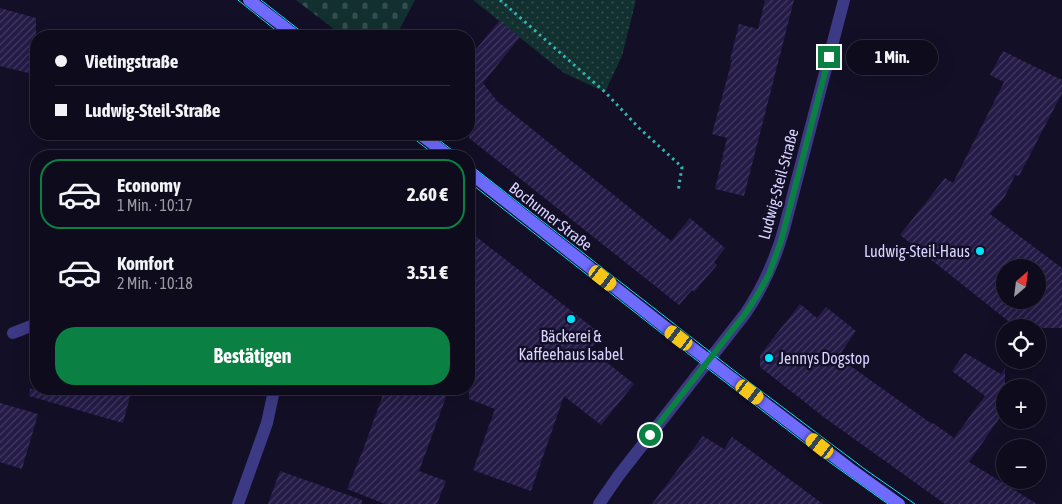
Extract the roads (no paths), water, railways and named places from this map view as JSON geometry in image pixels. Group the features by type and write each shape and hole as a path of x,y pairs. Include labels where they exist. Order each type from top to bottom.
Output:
{"main road":[{"path":"249,0 288,30"},
{"path":"428,140 441,150"},
{"name":"Bochumer Straße","path":"475,177 708,360 899,504"}],"street":[{"name":"Ludwig-Steil-Straße","path":"599,504 619,475 745,314 769,274 784,228 844,0"},
{"path":"13,333 30,326"},
{"path":"238,504 267,423 273,395"}],"tram line":[{"path":"238,0 276,30"},
{"path":"261,0 299,30"},
{"path":"416,140 428,150"},
{"path":"439,140 452,150"},
{"path":"475,169 736,372 866,470 915,504"},
{"path":"475,187 660,332 828,461 888,504"}],"place":[{"name":"Ludwig-Steil-Haus","path":"980,251"},
{"name":"Bäckerei & Kaffeehaus Isabel","path":"571,319"},
{"name":"Jennys Dogstop","path":"769,358"}]}
